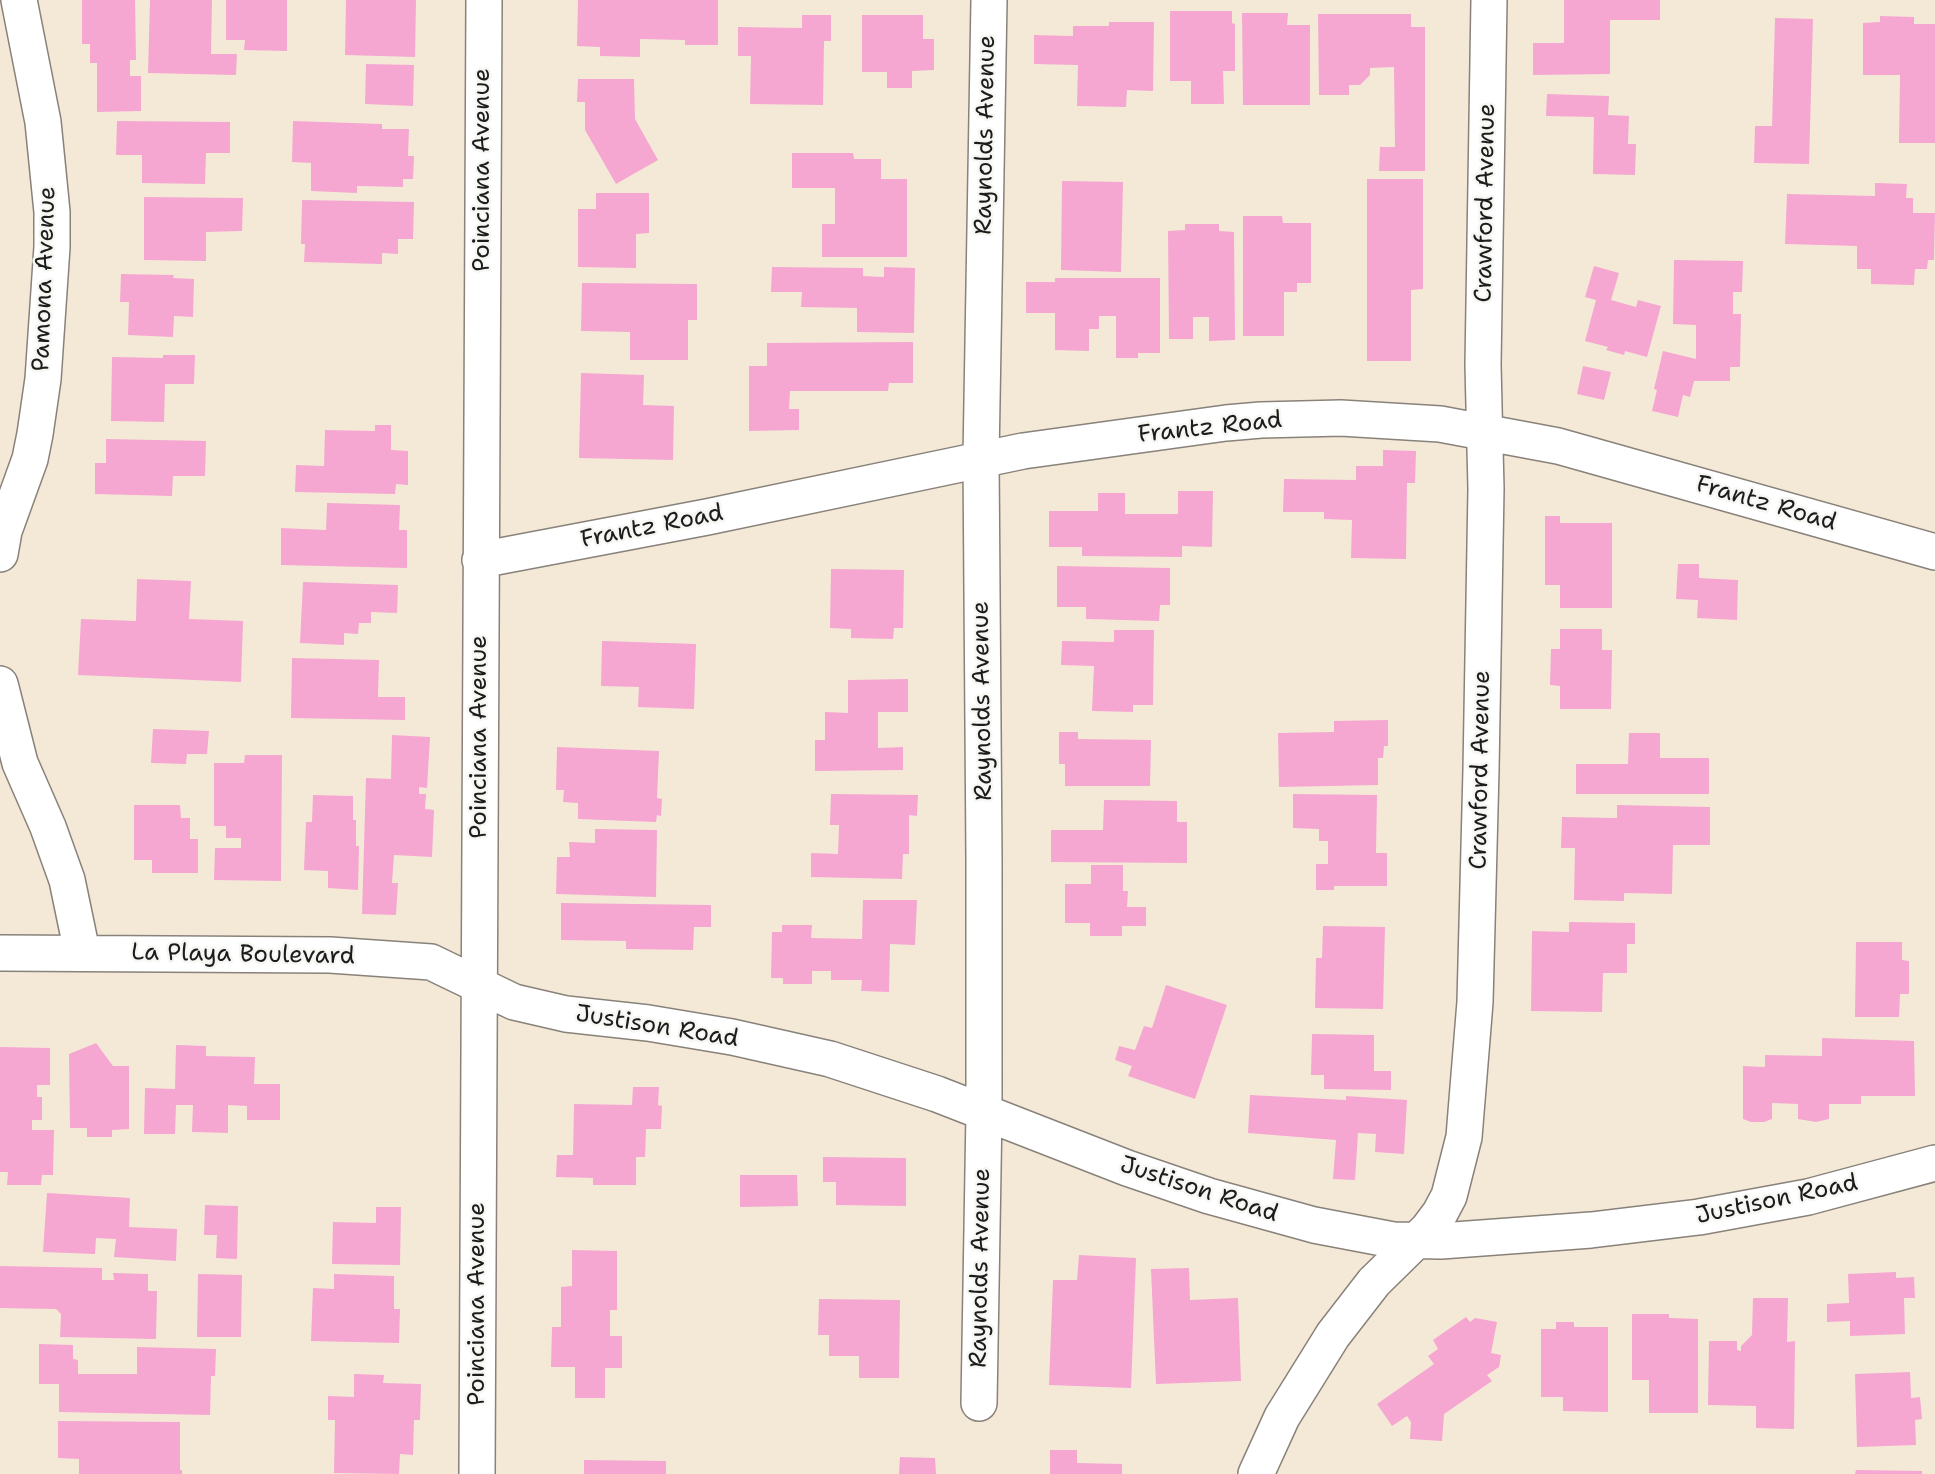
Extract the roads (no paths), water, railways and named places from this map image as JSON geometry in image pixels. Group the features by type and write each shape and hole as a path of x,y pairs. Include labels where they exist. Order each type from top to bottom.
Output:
{"street":[{"name":"Pamona Avenue","path":"0,554 4,531 30,459 35,434 43,379 52,247 52,212 43,122 19,0"},
{"name":"Poinciana Avenue","path":"477,1474 484,0"},
{"name":"Raynolds Avenue","path":"979,1403 984,1112 981,458 989,0"},
{"name":"Crawford Avenue","path":"1256,1474 1282,1417 1315,1361 1374,1282 1440,1213 1449,1196 1464,1137 1475,1002 1481,770 1483,365 1489,0"},
{"name":"Frantz Road","path":"480,560 789,500 981,458 1261,419 1382,419 1484,431 1609,458 1935,552"},
{"path":"0,684 20,762 67,880 82,952"},
{"name":"La Playa Boulevard","path":"0,953 82,952 403,959 430,962 479,986"},
{"name":"Justison Road","path":"479,986 514,1002 540,1008 671,1027 830,1059 984,1112 1127,1168 1209,1196 1314,1225 1393,1240 1415,1242 1643,1225 1737,1212 1808,1197 1935,1163"}]}
